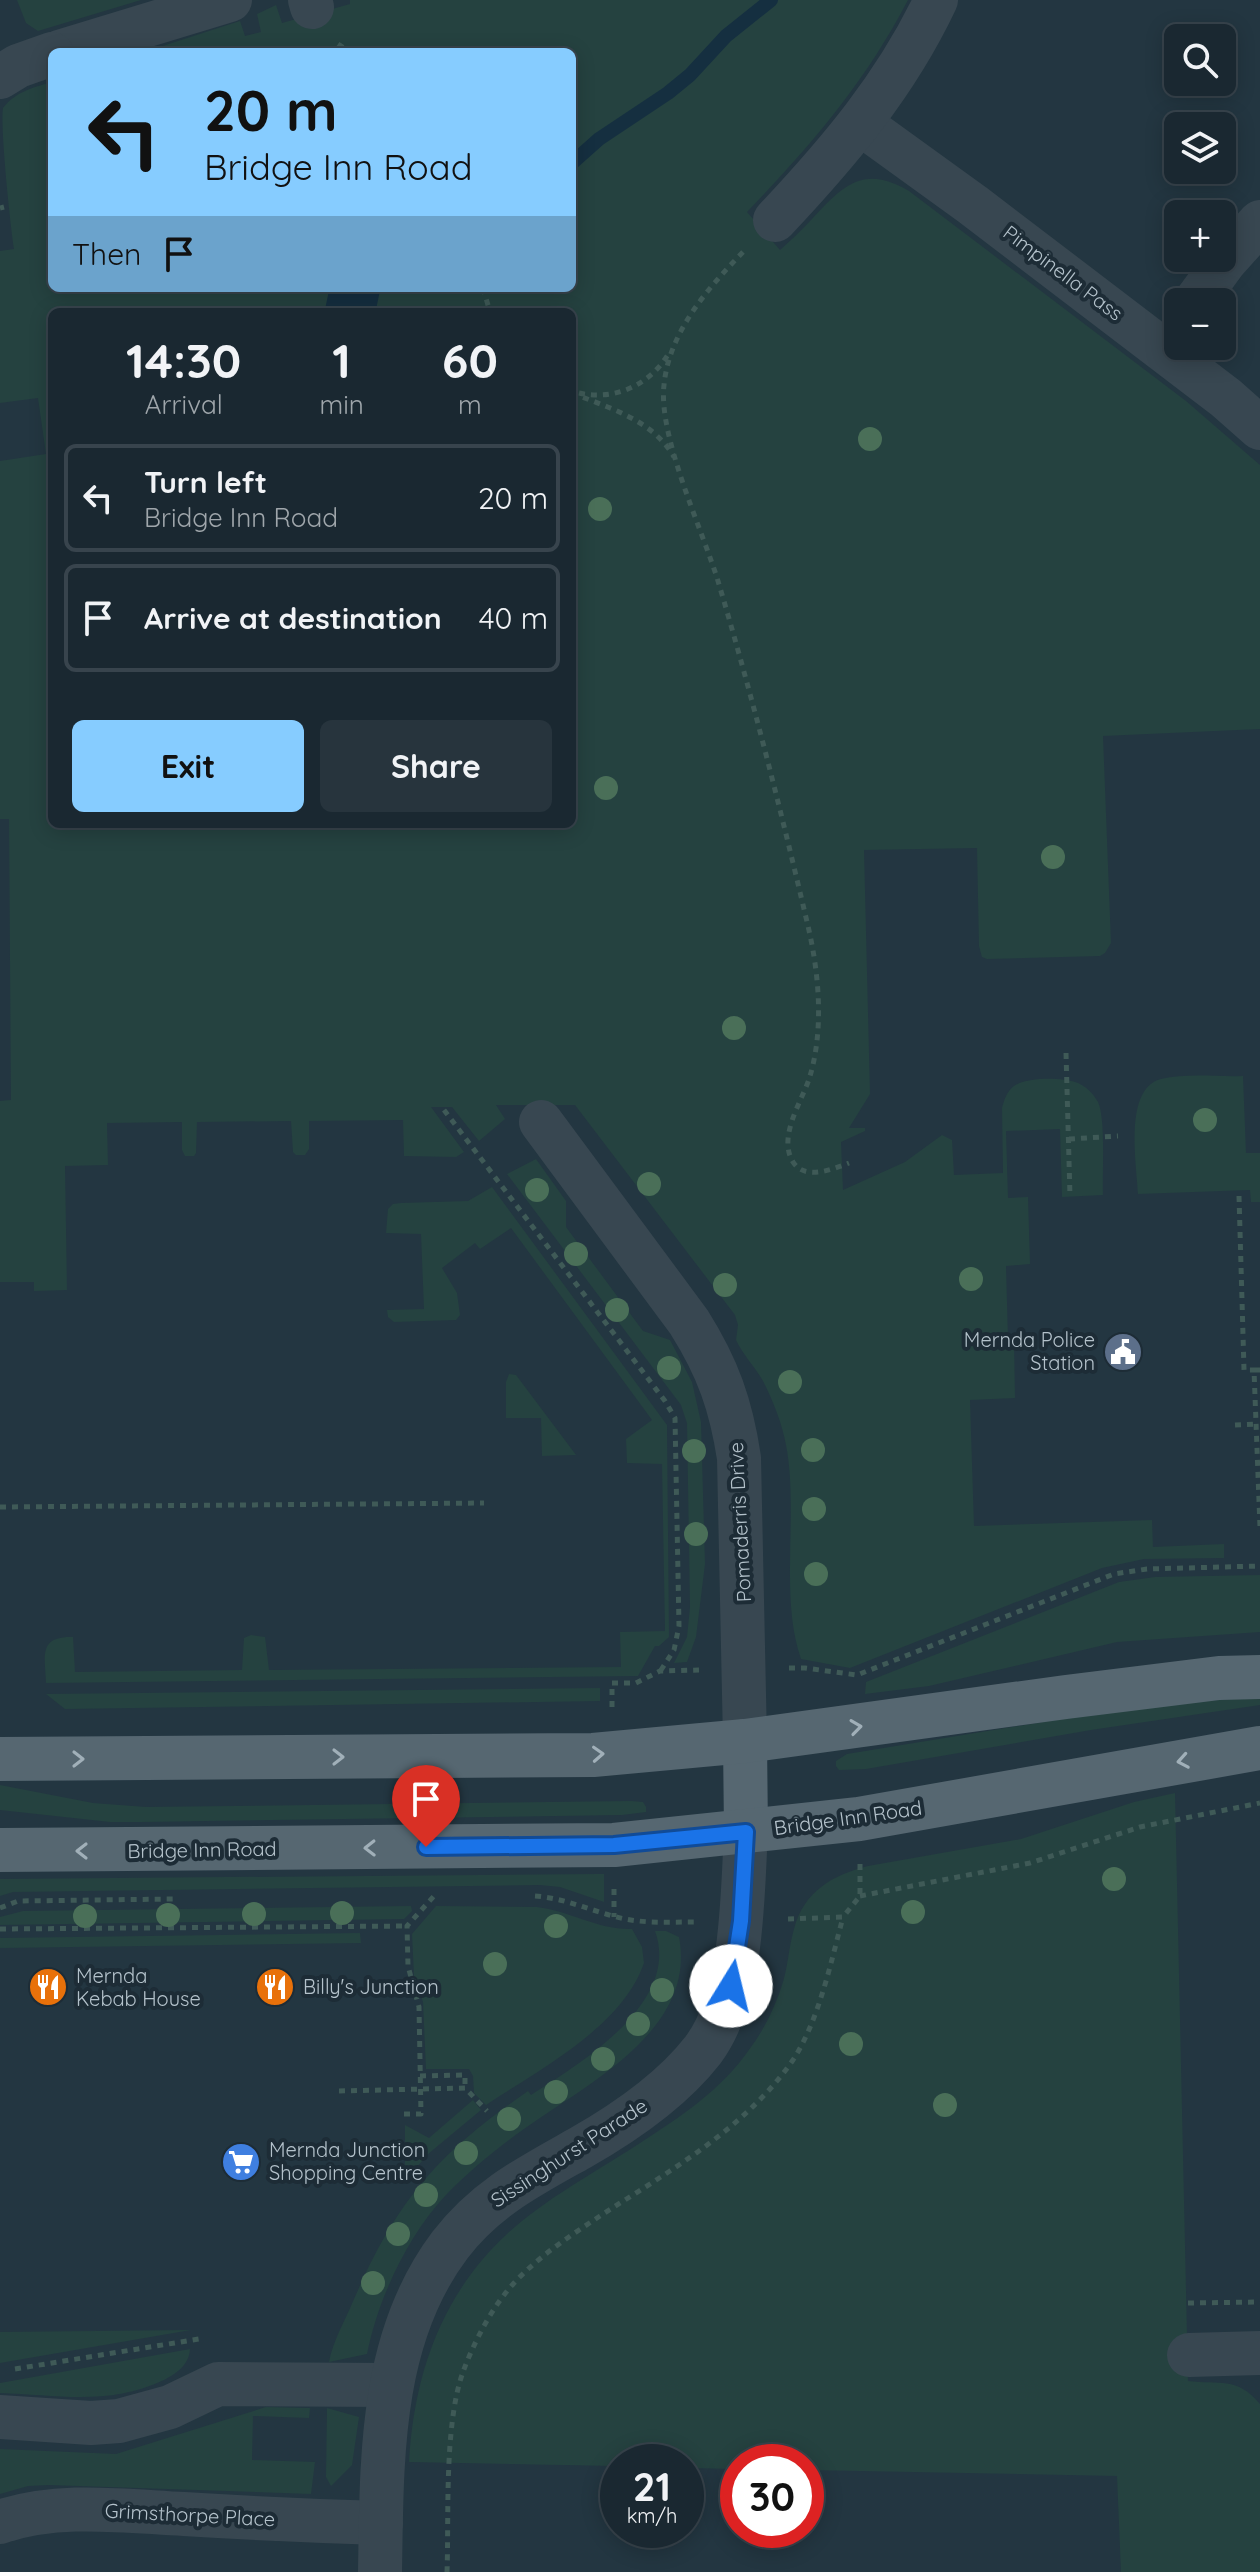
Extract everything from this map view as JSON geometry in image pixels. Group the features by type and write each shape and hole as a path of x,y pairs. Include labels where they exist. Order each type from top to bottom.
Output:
{"main road":[{"path":"0,1759 593,1755 745,1741 1219,1678 1260,1677"},
{"path":"745,1741 746,1832"},
{"name":"Bridge Inn Road","path":"0,1850 614,1845 877,1816 1260,1748"}],"street":[{"path":"72,48 230,0"},
{"path":"775,220 861,124 898,72 936,0"},
{"path":"0,77 18,66 48,55"},
{"name":"Pimpinella Pass","path":"861,124 973,205 1164,333"},
{"path":"1205,288 1260,222"},
{"name":"Pimpinella Pass","path":"1193,360 1260,428"},
{"name":"Pomaderris Drive","path":"541,1122 689,1322 722,1382 733,1420 739,1458 745,1741"},
{"name":"Sissinghurst Parade","path":"380,2572 383,2444 391,2385 417,2302 450,2245 495,2198 590,2142 649,2101 681,2075 705,2048 731,1986 741,1921 746,1832"},
{"path":"1189,2355 1260,2353"},
{"path":"0,2417 91,2423 119,2421 170,2407 218,2384 391,2385"},
{"name":"Grimsthorpe Place","path":"0,2522 50,2510 381,2523"}],"path":[{"path":"576,392 609,395 648,379 663,364 689,319 725,270 775,220"},
{"path":"676,342 668,364 664,397 669,435 737,646 809,930 818,992 817,1036 810,1077 790,1131 790,1152 801,1169 812,1172 849,1163"},
{"path":"576,394 622,413 656,434 667,446 681,475"},
{"path":"1066,1053 1070,1196"},
{"path":"444,1110 675,1418 679,1626 674,1650 660,1671"},
{"path":"1069,1139 1118,1136"},
{"path":"1239,1196 1244,1370 1257,1370 1260,1527"},
{"path":"1235,1425 1256,1424"},
{"path":"0,1507 484,1503"},
{"path":"857,1675 1114,1574 1147,1569 1260,1566"},
{"path":"860,1896 1030,1863 1140,1827 1260,1803"},
{"path":"419,1896 448,1896"},
{"path":"404,2114 421,2114 419,2007 408,1966 407,1926 434,1896"},
{"path":"520,1896 552,1897 614,1917 640,1921"},
{"path":"0,1908 18,1901 176,1899"},
{"path":"447,2572 454,2418 462,2373 486,2323 513,2283 560,2242 716,2139 762,2098 794,2058 818,2006 843,1917"},
{"path":"0,1929 407,1926"},
{"path":"420,2076 465,2075 465,2088 486,2109"},
{"path":"339,2091 465,2088"},
{"path":"1188,2303 1260,2302"},
{"path":"0,2372 185,2339 207,2339"}],"green space":[{"path":"17,0 141,0 38,31 26,23"},
{"path":"350,0 908,0 855,86 747,212 780,250 844,188 867,179 893,183 909,191 1186,401 1260,465 1260,729 1103,736 1111,943 1100,956 982,957 979,946 977,848 864,850 870,1094 849,1128 865,1128 865,1131 841,1142 843,1190 905,1162 942,1135 952,1140 954,1175 1003,1173 1002,1108 1012,1088 1035,1079 1069,1080 1091,1093 1098,1102 1102,1121 1103,1195 1062,1197 1060,1129 1006,1131 1008,1198 1028,1197 1030,1264 1006,1266 1008,1339 1014,1340 1015,1398 970,1400 974,1526 1152,1520 1153,1547 1224,1544 1224,1558 1144,1559 1102,1568 850,1668 801,1659 791,1608 789,1471 784,1437 774,1404 736,1340 738,1325 735,1315 575,1105 496,1105 505,1119 479,1141 452,1107 431,1107 464,1152 456,1157 404,1156 403,1120 309,1121 309,1149 305,1155 293,1152 291,1121 197,1122 194,1156 185,1156 182,1150 182,1122 107,1123 108,1165 65,1166 67,1290 34,1291 34,1282 0,1282 0,1101 11,1100 9,819 0,819 0,461 46,454 38,398 0,403 0,251 14,249 4,154 3,108 19,94 48,83 48,292 576,292 576,48 156,48 240,21 245,36 261,32 257,14 276,5 282,23 350,4"},
{"path":"1181,1076 1243,1076 1246,1153 1260,1153 1260,1202 1251,1202 1250,1190 1138,1194 1135,1129 1141,1097 1149,1086 1161,1079"},
{"path":"536,1159 566,1201 566,1227 643,1331 670,1340 692,1382 701,1422 705,1564 696,1637 687,1662 674,1663 687,1637 690,1607 687,1423 681,1405 507,1174"},
{"path":"492,1187 667,1425 669,1637 655,1646 638,1676 46,1683 45,1656 49,1644 54,1640 73,1637 75,1672 242,1670 244,1638 251,1635 265,1637 269,1670 621,1667 620,1632 665,1631 662,1464 627,1463 626,1439 652,1420 511,1228 480,1249 475,1243 442,1268 457,1293 460,1315 456,1320 394,1322 388,1317 387,1310 424,1309 421,1234 386,1233 388,1209 393,1204 401,1203 468,1201"},
{"path":"509,1374 516,1375 576,1455 542,1456 541,1418 506,1418 506,1382"},
{"path":"1260,1575 1260,1632 1117,1642 929,1686 865,1694 866,1682 1119,1582 1155,1577"},
{"path":"600,1688 600,1701 65,1709 46,1694"},
{"path":"1260,1696 1260,1705 1091,1730 866,1769 839,1770 836,1766 836,1761 847,1754 1123,1709"},
{"path":"0,1785 93,1803 146,1807 631,1801 643,1802 646,1812 622,1815 110,1822 0,1810"},
{"path":"1175,1793 1188,2381 1235,2385 1260,2404 1260,2572 1121,2572 1117,2476 824,2470 824,2444 720,2444 720,2469 704,2468 704,2444 600,2444 600,2466 409,2462 417,2398 425,2368 448,2310 465,2283 484,2258 522,2221 684,2113 727,2077 770,2016 783,1982 792,1935 805,1904 813,1895 843,1874 868,1866 1021,1839 1134,1802"},
{"path":"604,1874 604,1902 560,1887 540,1885 13,1892 0,1896 0,1879"},
{"path":"411,1906 412,1911 404,1919 0,1925 0,1917 23,1911"},
{"path":"436,1906 537,1907 607,1927 632,1929 642,1947 644,1963 633,1986 599,2027 554,2061 486,2105 474,2093 473,2076 469,2069 426,2069 423,2002 414,1976 412,1934"},
{"path":"655,1931 666,1931 679,1937 680,1970 671,2000 654,2027 632,2051 605,2073 503,2144 445,2196 418,2230 396,2270 378,2312 367,2354 329,2362 370,2264 405,2205 445,2157 469,2135 528,2091 531,2095 575,2066 622,2028 654,1982 659,1957"},
{"path":"360,1933 361,1943 0,1948 0,1938"},
{"path":"473,2100 481,2110 428,2154 405,2181 405,2125 429,2138"},
{"path":"191,2330 0,2363 0,2332"},
{"path":"190,2349 182,2368 164,2380 124,2393 84,2397 0,2393 0,2383"},
{"path":"266,2407 310,2408 309,2418 253,2416 252,2460 315,2462 311,2494 49,2485 28,2486 0,2494 0,2449 116,2454"},
{"path":"327,2408 359,2417 352,2465 331,2486 326,2477"}],"waterway":[{"path":"576,159 599,139 668,93 690,75 726,36 771,0"},
{"path":"351,308 354,292"}],"place":[{"name":"Mernda Police Station","path":"1123,1352"},
{"name":"Mernda Kebab House","path":"48,1987"},
{"name":"Billy's Junction","path":"275,1987"},
{"name":"Mernda Junction Shopping Centre","path":"241,2162"}],"route":[{"path":"426,1847 614,1845 746,1832 741,1921 731,1986"}]}
